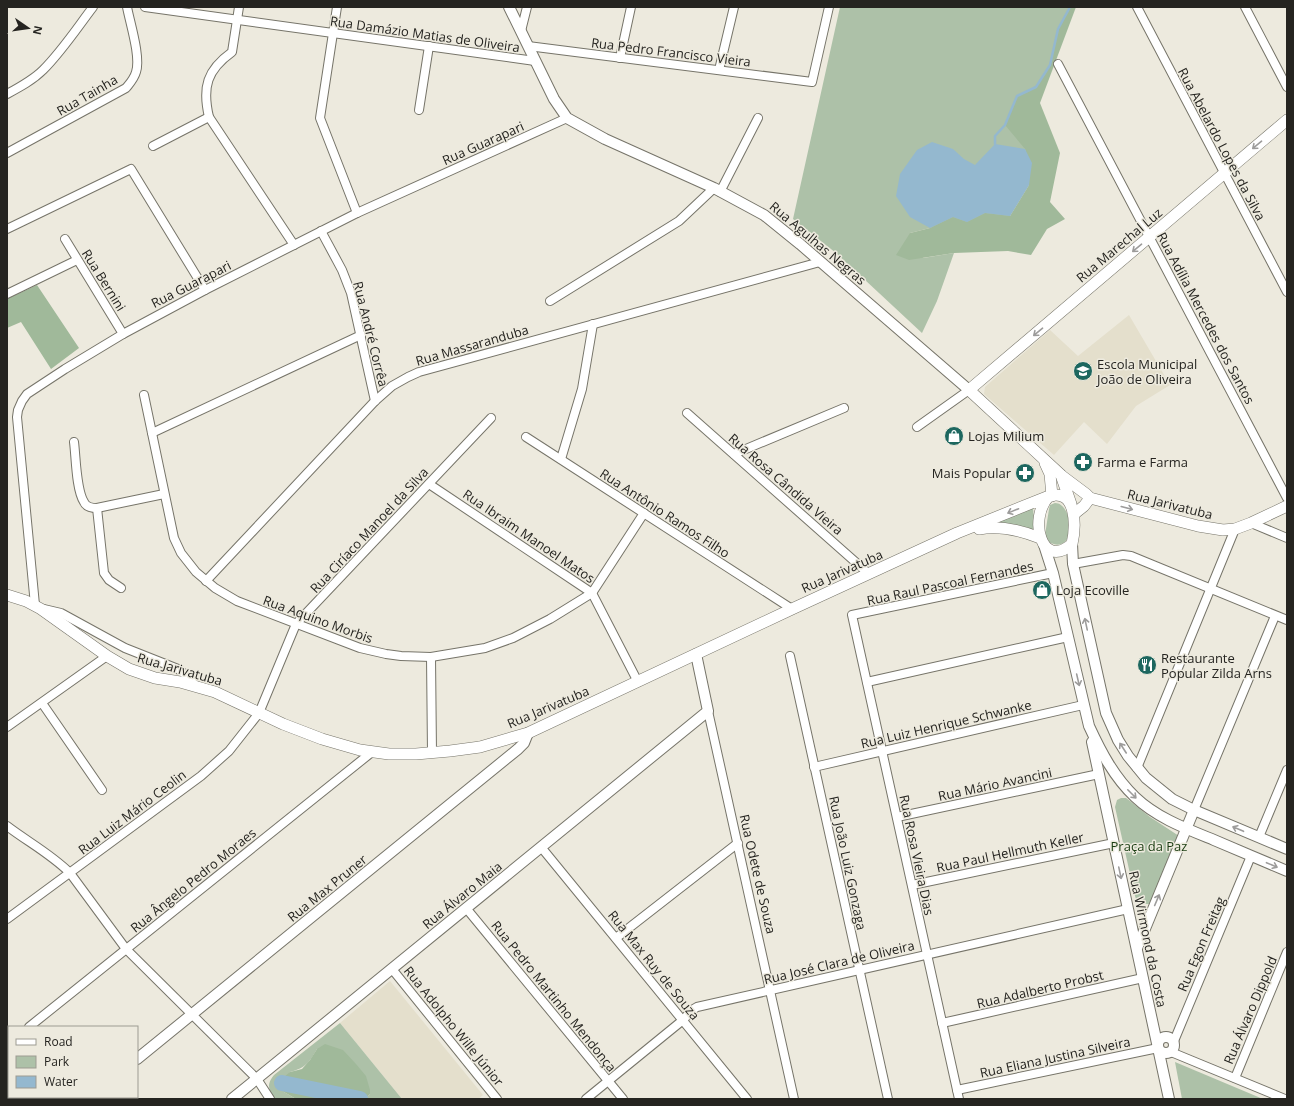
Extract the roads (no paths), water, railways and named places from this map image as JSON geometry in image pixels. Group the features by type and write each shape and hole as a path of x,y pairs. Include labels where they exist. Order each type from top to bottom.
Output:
{"main road":[{"name":"Rua Marechal Luz","path":"969,390 1287,120"},
{"name":"Rua Agulhas Negras","path":"969,390 1061,475 1086,494"},
{"name":"Rua Agulhas Negras","path":"1041,457 1048,468 1057,495 1072,510"},
{"name":"Rua Agulhas Negras","path":"1057,495 1061,475"},
{"name":"Rua Jarivatuba","path":"7,595 38,607 107,656 141,674 195,685 216,692 283,724 322,739 372,752 404,754 432,753 480,747 528,733 957,533 1057,495 1086,494 1198,526 1223,530 1234,529 1251,523 1287,506"},
{"path":"1057,495 1041,508 1039,518 1042,542 1053,551 1061,551 1072,544 1075,533 1072,510 1084,506 1086,494"},
{"name":"Rua Jarivatuba","path":"957,533 988,527 1002,527 1017,530 1042,542"}],"street":[{"path":"7,94 20,87 42,71 60,51 92,7"},
{"name":"Rua Tainha","path":"7,153 126,88 132,81 138,62 127,7"},
{"name":"Rua Damázio Matias de Oliveira","path":"145,7 535,61"},
{"path":"239,7 232,52 221,60 210,75 206,97 209,117 294,245"},
{"path":"337,7 320,118 357,213"},
{"name":"Rua Agulhas Negras","path":"509,7 554,99 567,118 605,139 717,190 764,215 788,233 969,390"},
{"path":"521,31 527,7"},
{"path":"620,58 631,7"},
{"path":"719,70 734,7"},
{"name":"Rua Pedro Francisco Vieira","path":"528,46 812,82 829,7"},
{"name":"Rua Abelardo Lopes da Silva","path":"1136,7 1287,292"},
{"path":"1245,7 1287,87"},
{"path":"419,110 428,46"},
{"name":"Rua Adília Mercedes dos Santos","path":"1058,64 1287,498"},
{"path":"153,146 209,117"},
{"name":"Rua Guarapari","path":"38,607 20,461 17,417 18,410 24,397 34,389 123,334 205,290 357,213 567,118"},
{"path":"550,301 679,221 717,190 758,118"},
{"path":"7,229 131,169 205,290"},
{"name":"Rua André Corrêa","path":"321,231 351,293 375,401"},
{"name":"Rua Bernini","path":"65,239 123,334"},
{"path":"7,294 77,260"},
{"name":"Rua Massaranduba","path":"206,581 375,401 392,386 408,377 419,372 820,262"},
{"path":"561,460 582,389 593,324"},
{"path":"152,433 361,335"},
{"path":"917,427 969,390"},
{"name":"Rua Aquino Morbis","path":"144,395 172,528 178,546 188,562 206,581 223,594 237,601 373,652 401,656 431,656 479,649 513,638 550,619 592,592 644,513"},
{"path":"734,454 844,408"},
{"name":"Rua Rosa Cândida Vieira","path":"687,413 869,574"},
{"name":"Rua Ciríaco Manoel da Silva","path":"259,713 296,624 491,418"},
{"name":"Rua Antônio Ramos Filho","path":"526,437 792,609"},
{"path":"74,442 79,484 82,498 86,505 97,508 164,494"},
{"name":"Rua Ibraim Manoel Matos","path":"429,484 592,592 638,682"},
{"path":"97,508 104,573 108,580 121,588"},
{"path":"1251,523 1287,538"},
{"path":"1137,768 1234,529"},
{"path":"1042,542 1054,573 1088,726 1106,761 1125,787 1149,808 1186,829 1287,871"},
{"path":"1072,544 1073,564 1106,713 1118,740 1137,768 1157,788 1172,799 1194,810 1287,849"},
{"path":"1073,564 1123,555 1131,556 1287,620"},
{"name":"Rua Raul Pascoal Fernandes","path":"852,615 1054,573"},
{"path":"38,607 61,613 125,648 178,669 195,685"},
{"name":"Rua Rosa Vieira Dias","path":"852,615 959,1099"},
{"path":"1137,948 1275,616"},
{"path":"867,682 1068,637"},
{"name":"Rua Odete de Souza","path":"696,654 794,1099"},
{"path":"7,727 107,656"},
{"path":"431,656 432,753"},
{"name":"Rua João Luiz Gonzaga","path":"790,656 888,1099"},
{"path":"42,703 102,790"},
{"name":"Rua Luiz Henrique Schwanke","path":"814,767 1083,705"},
{"name":"Rua Álvaro Maia","path":"232,1099 708,711"},
{"name":"Rua Luiz Mário Ceolin","path":"7,919 216,764 229,751 259,713"},
{"name":"Rua Wirmond da Costa","path":"1088,726 1169,1099"},
{"name":"Rua Max Pruner","path":"138,1058 518,749 524,743 528,733"},
{"name":"Rua Ângelo Pedro Moraes","path":"30,1026 372,752"},
{"path":"1259,837 1287,770"},
{"name":"Rua Mário Avancini","path":"897,816 1099,774"},
{"path":"7,826 53,857 70,873 126,949 256,1079 270,1099"},
{"path":"616,938 738,843"},
{"name":"Rua Paul Hellmuth Keller","path":"912,885 1114,843"},
{"name":"Rua Max Ruy de Souza","path":"541,847 747,1099"},
{"name":"Rua Egon Freitag","path":"1172,1040 1251,856"},
{"name":"Rua Pedro Martinho Mendonça","path":"466,908 623,1099"},
{"name":"Rua José Clara de Oliveira","path":"586,1099 697,1007 1128,909"},
{"name":"Rua Álvaro Dippold","path":"1234,1078 1287,952"},
{"name":"Rua Adolpho Wille Júnior","path":"392,969 497,1099"},
{"name":"Rua Adalberto Probst","path":"942,1023 1143,978"},
{"name":"Rua Wirmond da Costa","path":"1151,1016 1172,1040"},
{"path":"1162,1038 1172,1040 1175,1046 1171,1052 1165,1054 1161,1052 1158,1048 1158,1042 1162,1038"},
{"name":"Rua Eliana Justina Silveira","path":"957,1090 1158,1048"},
{"path":"1171,1052 1285,1099"},
{"name":"Rua Wirmond da Costa","path":"1164,1073 1171,1052"}],"water":[{"path":"932,142 953,149 964,159 975,165 995,144 1025,149 1032,163 1029,185 1010,216 985,213 967,222 953,217 930,228 910,217 896,196 900,174 917,150"}],"waterway":[{"path":"995,144 995,136 1005,125 1017,96 1036,87 1050,65 1058,29 1070,7"},
{"path":"282,1083 360,1099"}],"place":[{"name":"Escola Municipal João de Oliveira","path":"1083,371"},
{"name":"Lojas Milium","path":"954,436"},
{"name":"Farma e Farma","path":"1083,462"},
{"name":"Mais Popular","path":"1025,473"},
{"name":"Loja Ecoville","path":"1042,590"},
{"name":"Restaurante Popular Zilda Arns","path":"1147,665"}],"park label":[{"name":"Praça da Paz","path":"1149,846"}]}
